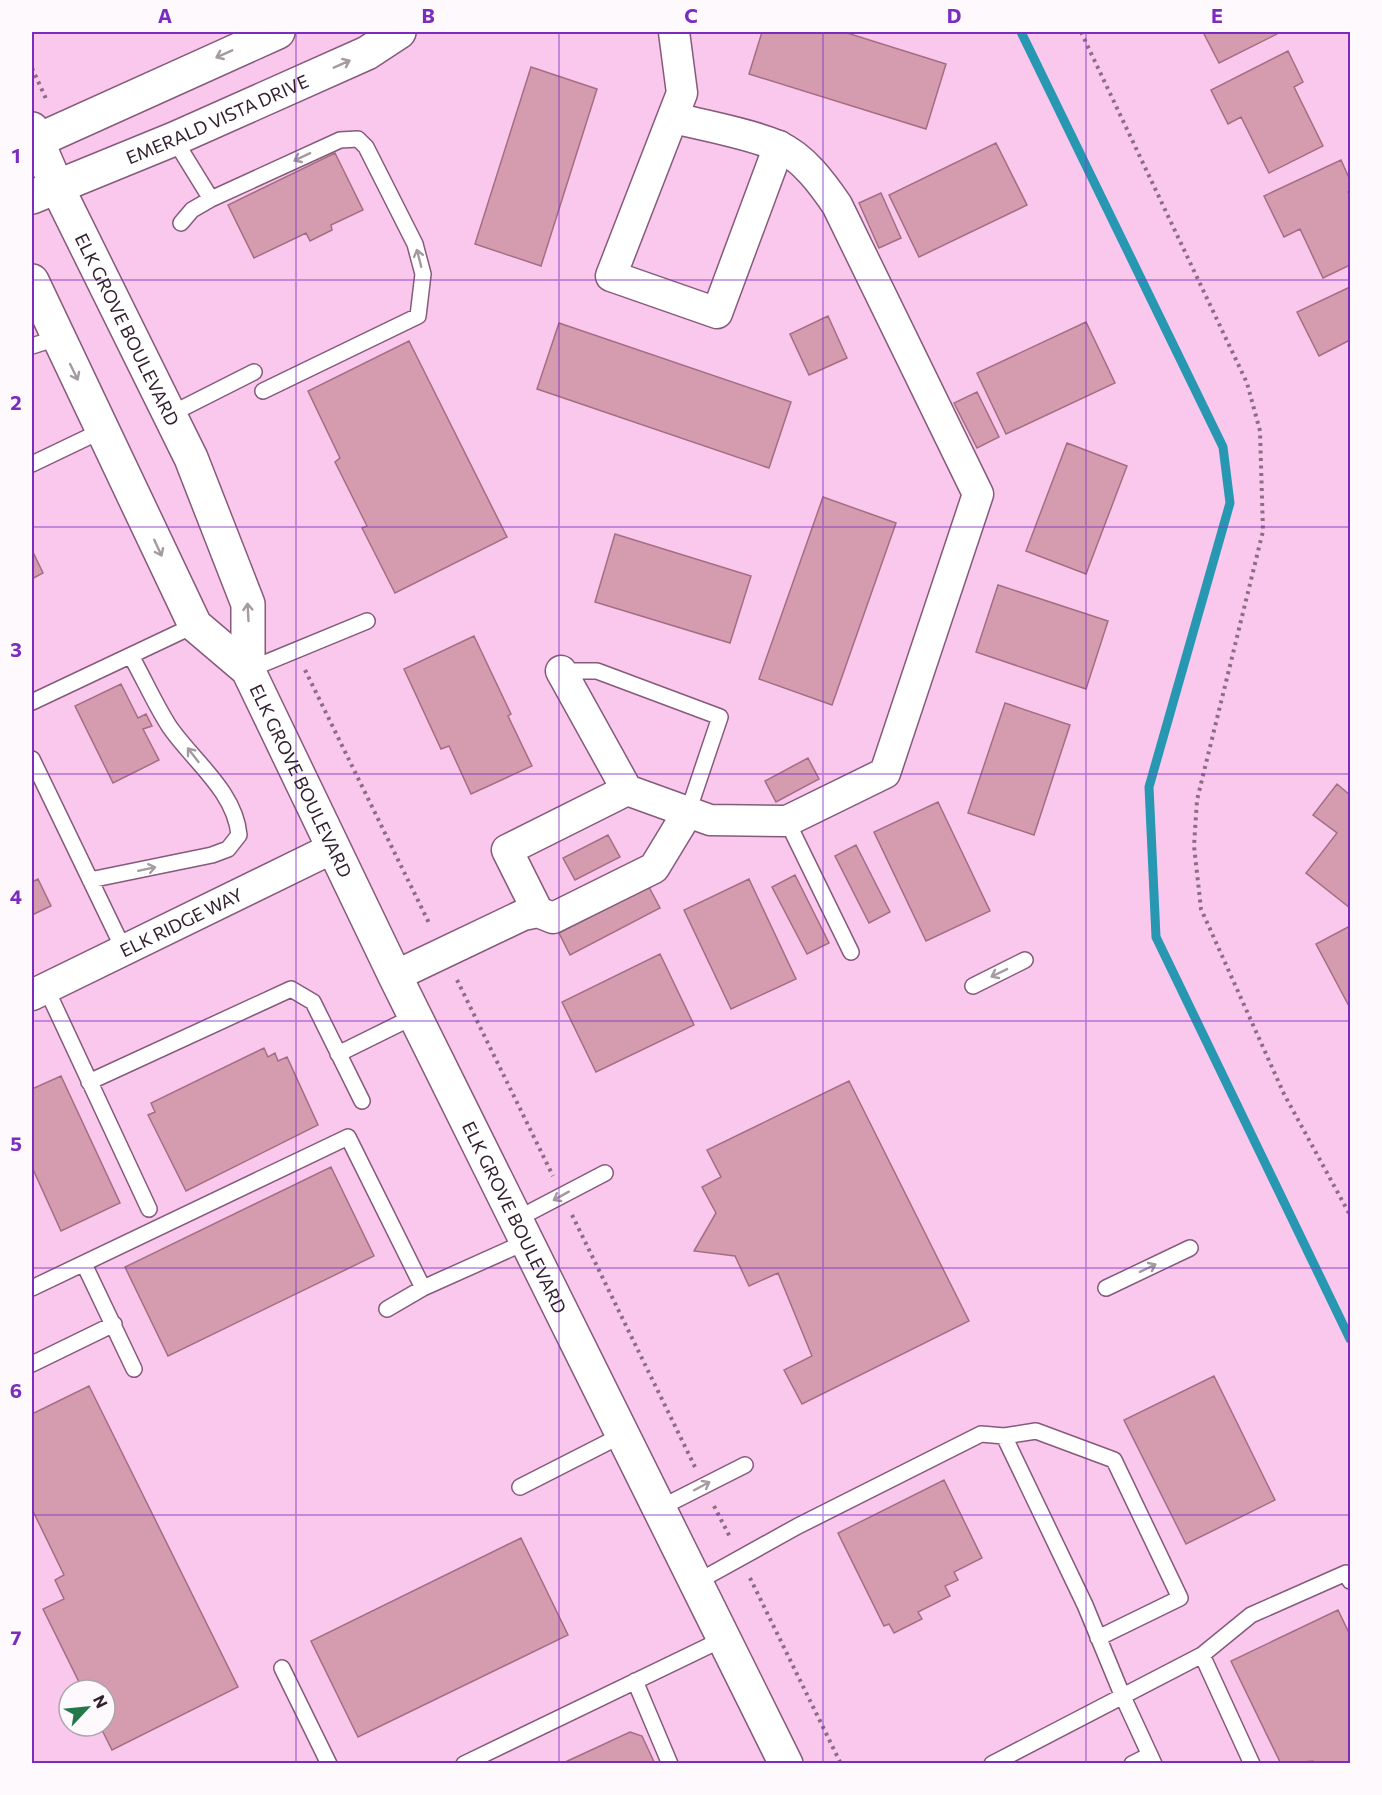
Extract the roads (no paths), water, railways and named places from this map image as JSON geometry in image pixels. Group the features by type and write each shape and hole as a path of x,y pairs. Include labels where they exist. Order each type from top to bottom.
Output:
{"main road":[{"path":"40,136 278,32"},
{"name":"EMERALD VISTA DRIVE","path":"44,192 174,139 367,53 399,32"},
{"name":"ELK GROVE BOULEVARD","path":"40,136 44,192 191,458 248,604 248,670"},
{"name":"ELK GROVE BOULEVARD","path":"32,281 44,342 103,430 195,625 248,670 395,976 786,1764"}],"street":[{"path":"674,32 682,93 675,118 611,276 717,313 779,146"},
{"path":"561,671 627,790 710,820 787,821 885,773 978,494 837,205 808,167 779,146 675,118"},
{"path":"538,912 507,850 627,790"},
{"path":"395,976 523,915 538,912 553,918 654,868 688,812"},
{"name":"ELK RIDGE WAY","path":"39,991 333,848"}],"lane":[{"path":"174,139 211,199"},
{"path":"181,223 192,210 211,199 340,140 358,139 366,147 415,244 423,274 418,316 262,391"},
{"path":"169,415 254,372"},
{"path":"32,464 103,430"},
{"path":"248,670 367,621"},
{"path":"32,702 195,625"},
{"path":"90,880 212,855 228,849 239,835 238,818 221,791 169,726 131,656"},
{"path":"561,671 597,671 720,717 688,812"},
{"path":"32,759 124,950"},
{"path":"787,821 851,952"},
{"path":"973,986 1025,960"},
{"path":"89,1082 291,989 313,1002 362,1101"},
{"path":"39,991 89,1082 149,1209"},
{"path":"338,1054 415,1016"},
{"path":"32,1288 348,1137 423,1288"},
{"path":"387,1309 522,1230 562,1196 605,1173"},
{"path":"1106,1288 1190,1248"},
{"path":"84,1264 134,1368"},
{"path":"32,1364 114,1324"},
{"path":"697,1582 798,1526 981,1434 1004,1436 1036,1431 1114,1460 1180,1598 1098,1638"},
{"path":"520,1486 624,1434"},
{"path":"1004,1436 1152,1759 1132,1764"},
{"path":"660,1508 745,1465"},
{"path":"992,1764 1202,1656 1251,1615 1346,1573 1350,1581"},
{"path":"464,1764 725,1638"},
{"path":"1202,1656 1252,1764"},
{"path":"282,1668 329,1764"},
{"path":"635,1681 670,1764"}],"waterway":[{"path":"1021,32 1223,447 1230,503 1149,787 1156,937 1350,1339"}]}
